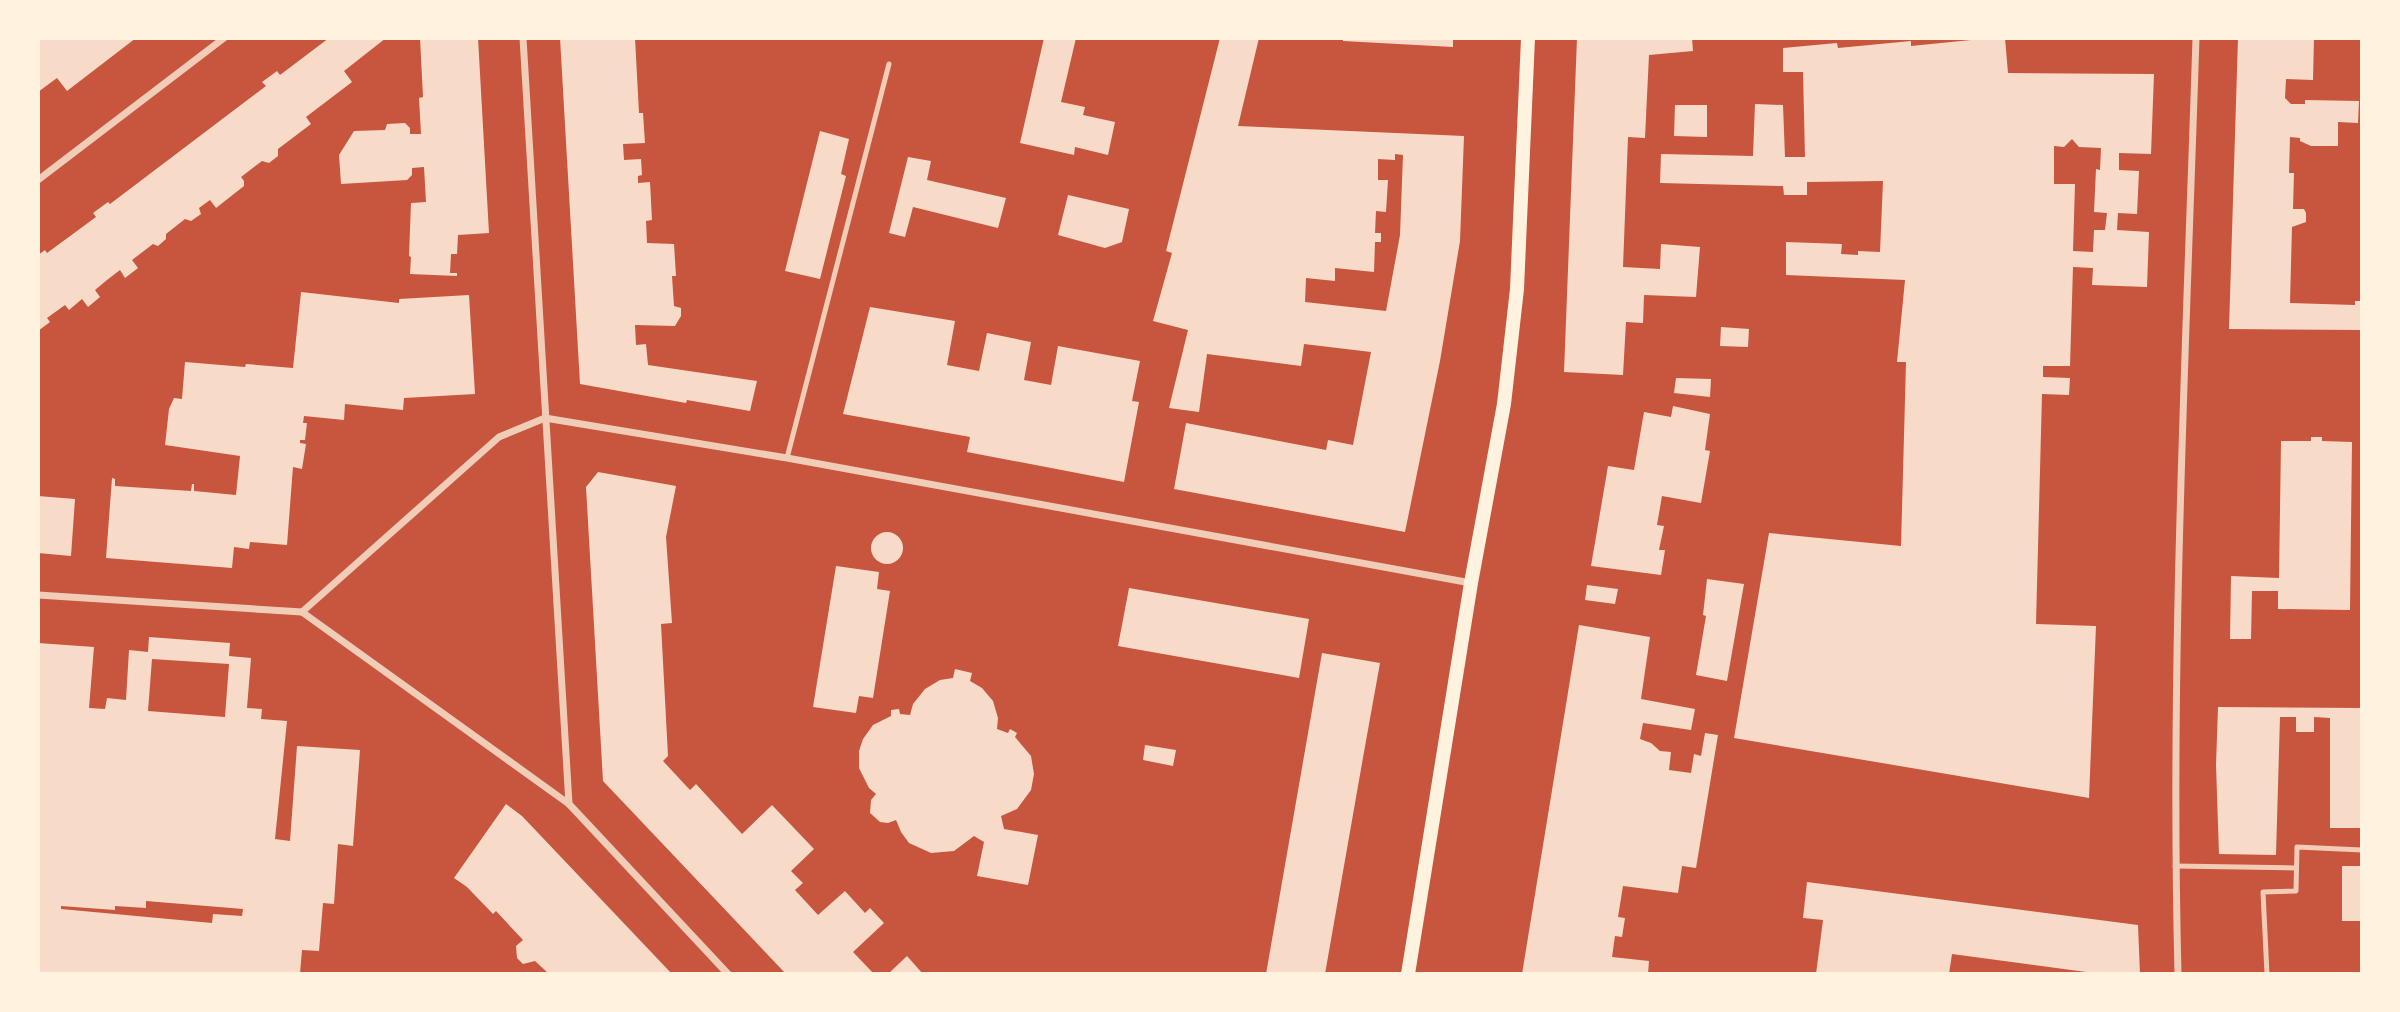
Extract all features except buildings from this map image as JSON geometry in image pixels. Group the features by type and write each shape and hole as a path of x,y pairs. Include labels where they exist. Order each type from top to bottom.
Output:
{"main road":[{"path":"1408,974 1471,583 1504,404 1517,289 1528,38"}],"street":[{"path":"38,180 224,38"},
{"path":"523,38 569,804"},
{"path":"2178,974 2175,866 2178,637 2196,38"},
{"path":"302,612 499,437 544,418 787,458 1471,583"},
{"path":"38,595 302,612 569,804 728,974"}],"lane":[{"path":"787,458 889,64"},
{"path":"2267,974 2263,892 2296,891 2297,847 2361,850"},
{"path":"2175,866 2296,868"}]}
